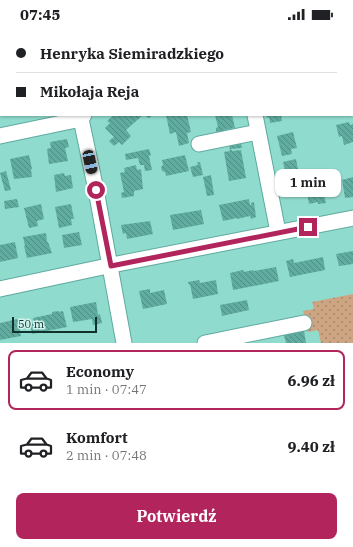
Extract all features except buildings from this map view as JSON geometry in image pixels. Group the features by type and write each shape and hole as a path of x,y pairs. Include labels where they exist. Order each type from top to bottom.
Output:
{"street":[{"path":"0,136 80,116 111,266 124,343"},
{"path":"255,116 278,232"},
{"path":"199,144 258,132"},
{"path":"0,289 353,218"},
{"path":"205,343 304,323"}],"shaded area":[{"path":"353,294 353,343 321,343 318,330 308,332 303,311 314,309 312,302"}],"route":[{"path":"96,190 111,266 308,227"}]}
